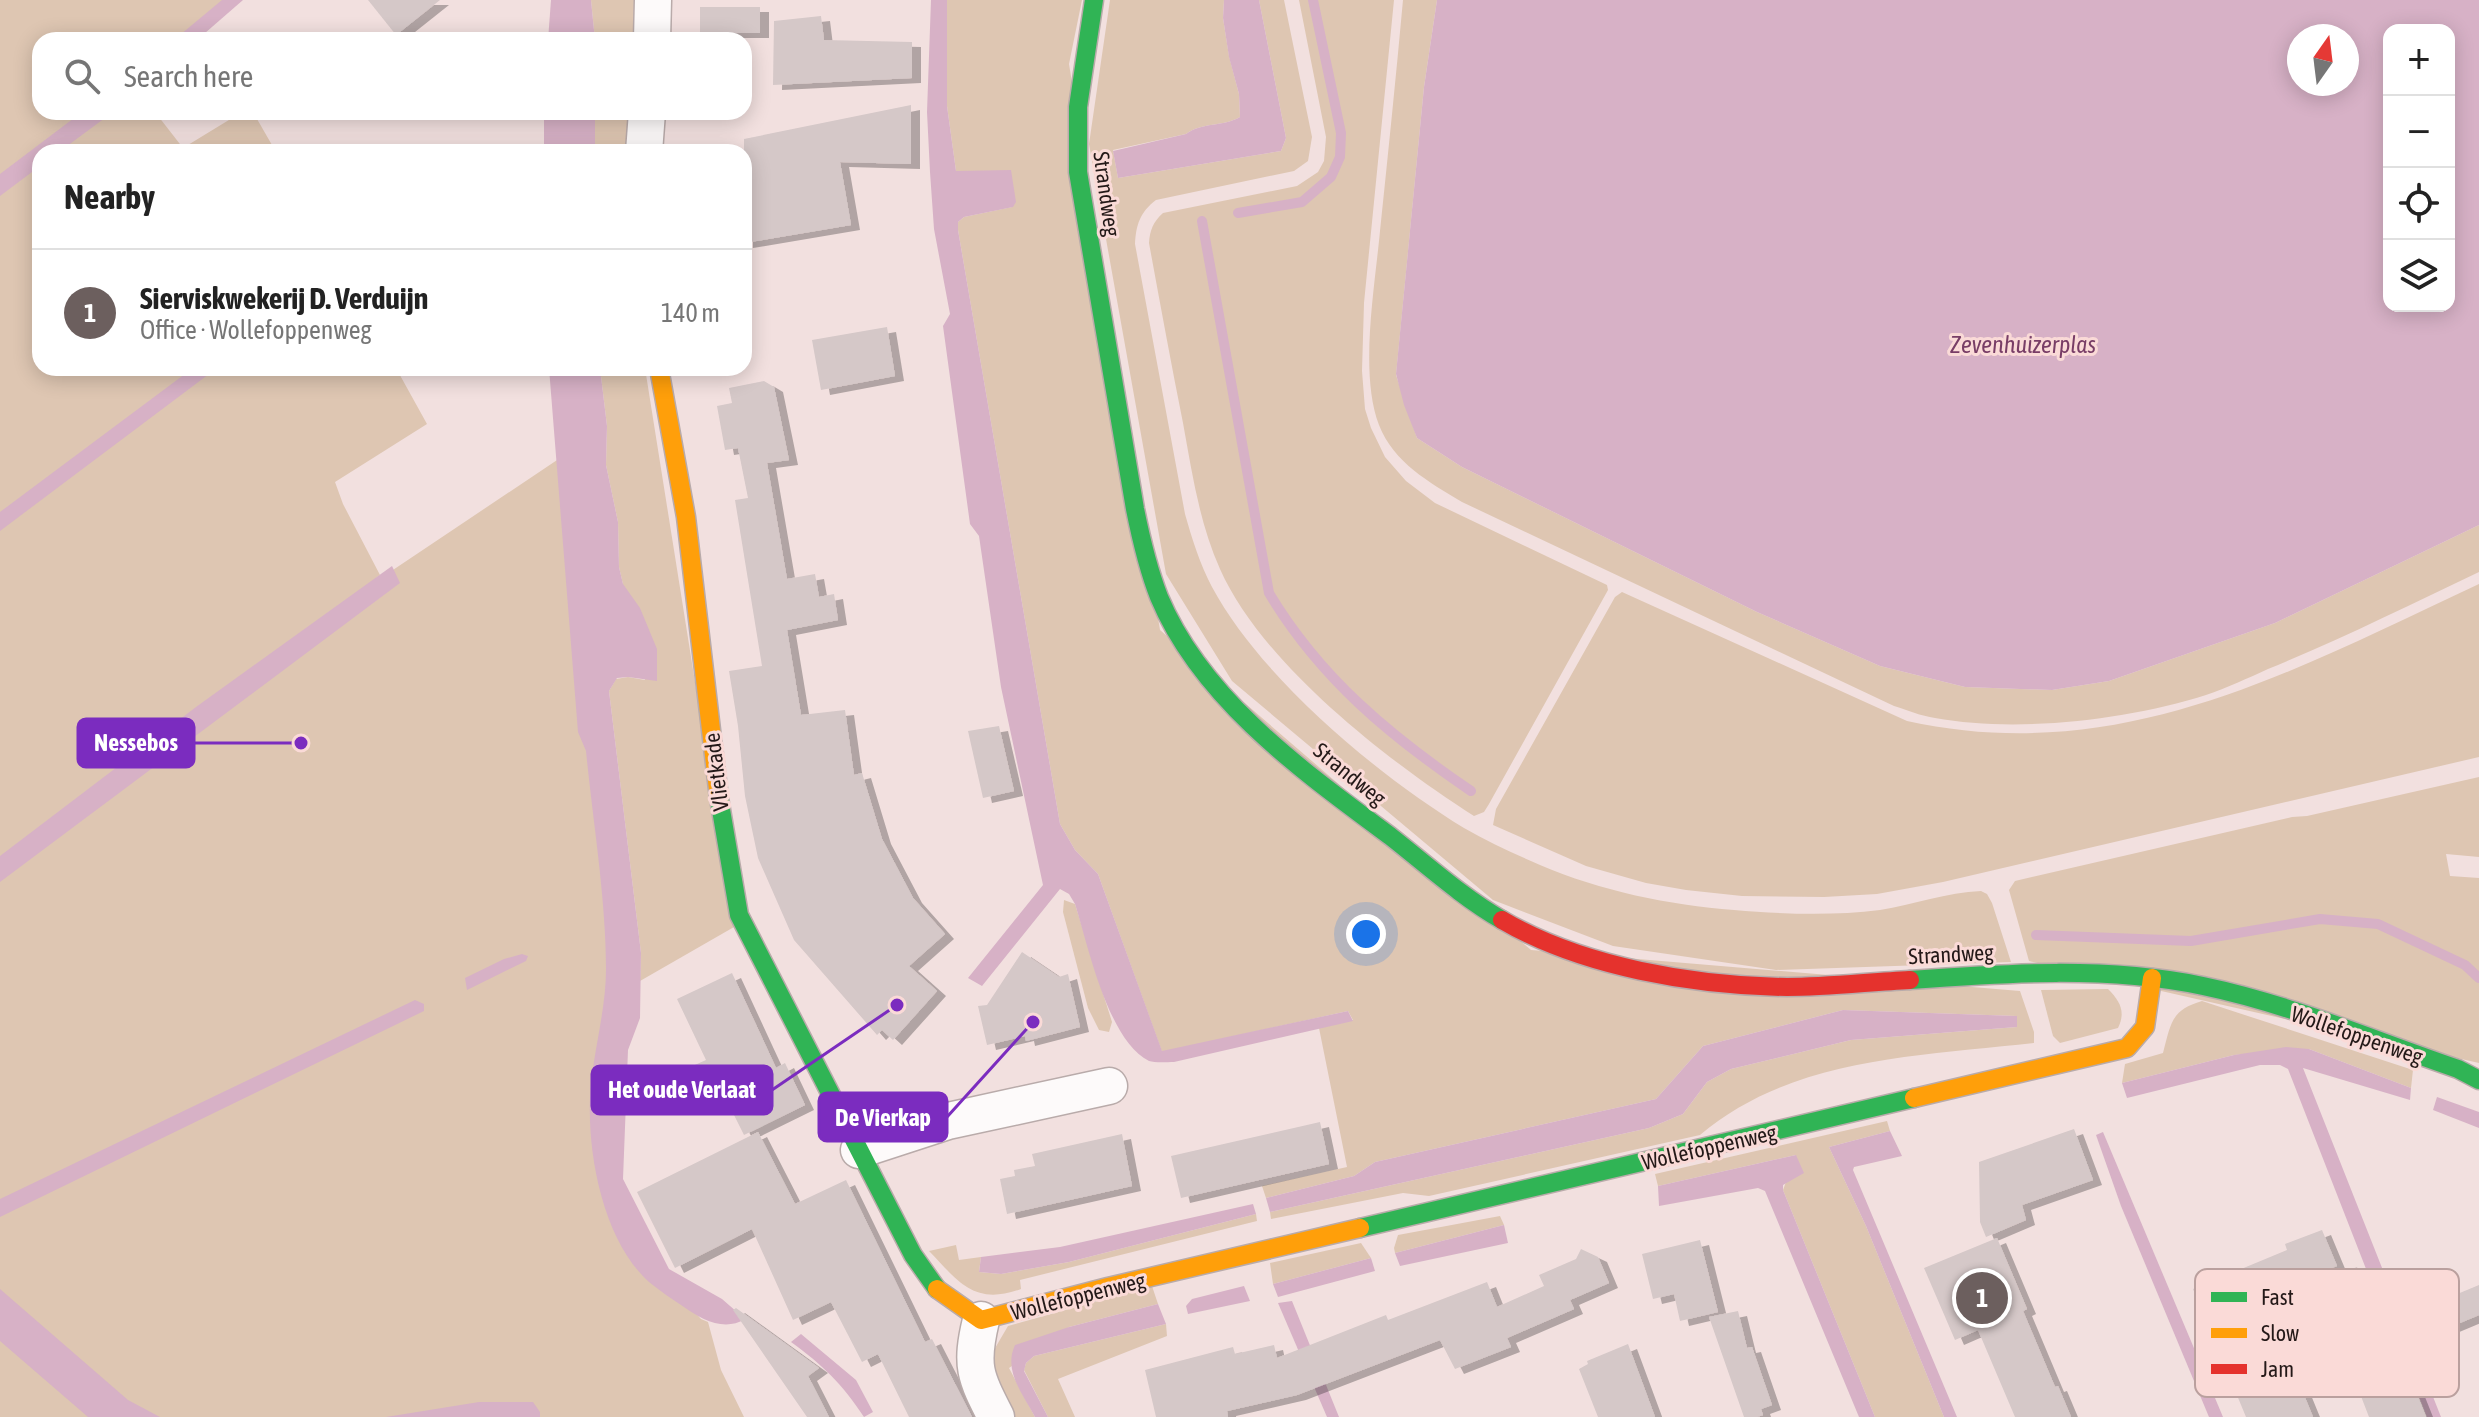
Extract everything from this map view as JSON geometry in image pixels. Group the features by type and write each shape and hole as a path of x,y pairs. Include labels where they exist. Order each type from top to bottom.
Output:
{"street":[{"path":"652,32 653,0"},
{"name":"Strandweg","path":"1094,0 1081,68 1077,111 1078,172 1140,536 1161,601 1190,652 1224,693 1272,740 1340,798 1490,913 1528,934 1599,958 1672,975 1788,987 2093,973 2152,978"},
{"path":"645,144 646,120"},
{"name":"Vlietkade","path":"660,376 686,517 722,825 739,915 913,1255 939,1292 981,1320"},
{"name":"Wollefoppenweg","path":"996,1417 979,1384 975,1367 974,1350 981,1320 1123,1283 2127,1048 2145,1027 2152,978 2202,986 2256,1000 2458,1069 2479,1080"},
{"path":"859,1150 948,1121 1109,1086"}],"shaded area":[{"path":"0,0 233,0 194,32 32,32 32,120 161,120 180,144 32,144 32,376 400,376 427,424 335,482 380,575 376,578 378,580 572,450 618,905 601,1097 624,1233 701,1319 708,1322 721,1370 744,1417 0,1417"},
{"path":"591,0 639,0 637,32 594,32"},
{"path":"947,0 1082,0 1069,64 1160,630 1531,950 2020,991 2034,1032 2034,1043 1902,1057 1859,1065 1816,1075 1775,1090 1736,1109 1700,1135 1429,1196 1403,1193 1271,1219 1270,1212 1649,1128 1683,1114 1707,1082 1731,1069 1851,1040 2017,1027 2017,1016 1843,1010 1703,1046 1656,1099 1375,1162 1354,1176 1266,1198 1262,1186 1347,1167 1319,1028 1353,1020 1348,1011 1162,1052 1098,874 1075,850 1060,824 958,230 958,222 964,217 1012,207 956,171 947,106"},
{"path":"1110,0 1224,0 1223,18 1229,56 1239,94 1240,117 1186,134 1113,150 1118,178 1281,151 1286,138 1259,0 1284,0 1312,137 1308,161 1294,171 1156,200 1140,219 1135,244 1185,514 1197,551 1212,587 1233,621 1290,689 1359,752 1430,806 1482,838 1563,874 1660,900 1710,908 1788,913 1880,910 1981,891 1992,903 2011,962 1776,970 1613,946 1493,900 1232,681 1166,574 1089,144"},
{"path":"1299,0 1394,0 1364,303 1362,371 1365,409 1385,457 1406,481 1435,503 1607,585 1608,590 1489,804 1484,812 1474,816 1404,768 1330,708 1265,640 1239,605 1220,569 1197,497 1149,243 1150,234 1163,213 1297,186 1318,172 1324,161 1326,137"},
{"path":"1403,0 1437,0 1424,87 1396,375 1417,438 1462,467 1757,612 1880,666 1965,687 2052,690 2109,681 2275,623 2479,525 2479,572 2322,646 2206,695 2142,711 2072,722 1967,722 1930,717 1894,706 1462,502 1414,470 1394,450 1379,425 1370,380 1372,303"},
{"path":"229,120 258,120 271,144 190,144"},
{"path":"595,120 633,120 628,144 595,144"},
{"path":"601,376 646,376 734,927 640,981 641,953 609,691 616,679 628,677 645,680 619,567 618,522 606,465 607,426"},
{"path":"2479,584 2479,757 1943,882 1877,894 1742,896 1646,883 1586,866 1493,825 1496,809 1615,597 1622,592 1907,721 1985,732 2060,732 2133,721 2203,703 2341,649"},
{"path":"2479,777 2479,857 2446,854 2450,876 2479,878 2479,1063 2029,961 2009,890 2015,881"},
{"path":"1064,900 1075,904 1112,1022 1109,1032 1099,1030 1088,1008 1063,912"},
{"path":"2108,989 2120,1007 2122,1017 2118,1028 2060,1043 2053,1036 2041,990"},
{"path":"2202,1001 2413,1070 2411,1088 2309,1049 2234,1055 2122,1083 2125,1064 2163,1053 2178,1013"},
{"path":"1887,1121 1890,1131 1829,1147 1866,1226 1944,1417 1875,1417 1783,1190 1796,1155 1658,1186 1655,1174"},
{"path":"1256,1214 1257,1221 1020,1280 1021,1289 1005,1294 979,1293 969,1288 929,1251 956,1245 959,1260 981,1257 979,1272 1001,1274 1069,1262"},
{"path":"1500,1216 1504,1225 1395,1253 1398,1235"},
{"path":"1361,1243 1371,1258 1273,1284 1270,1263"},
{"path":"1152,1286 1158,1304 1069,1327 1009,1368 1035,1417 1009,1417 998,1396 991,1355 1008,1326"},
{"path":"1166,1324 1167,1336 1058,1379 1075,1417 1048,1417 1024,1370 1026,1363 1034,1356"}],"water":[{"path":"222,0 243,0 206,32 184,32"},
{"path":"551,0 591,0 594,32 549,32"},
{"path":"931,0 947,0 947,106 956,171 1011,170 1016,202 1013,207 964,217 958,222 958,230 1060,824 1075,850 1098,874 1162,1051 1348,1011 1353,1021 1174,1062 1149,1061 1122,1034 1111,1013 1075,904 1069,894 1060,889 982,986 968,978 1043,885 1001,687 979,536 970,524 943,326 950,314 934,229 927,112"},
{"path":"1224,0 1259,0 1286,138 1281,151 1118,178 1113,151 1186,134 1240,117 1239,94 1223,18"},
{"name":"Zevenhuizerplas","path":"1437,0 2479,0 2479,525 2275,623 2109,681 2052,690 1965,687 1880,666 1757,612 1462,467 1417,438 1396,374 1424,87"},
{"path":"71,120 102,120 70,144 40,144"},
{"path":"544,120 595,120 595,144 544,144"},
{"path":"32,150 32,172 0,196 0,174"},
{"path":"182,376 206,376 0,531 0,512"},
{"path":"550,376 601,376 607,426 606,465 618,522 619,567 623,584 640,608 657,649 657,681 617,678 609,691 641,953 640,1018 628,1050 623,1179 669,1269 722,1299 745,1319 737,1323 721,1324 705,1319 649,1282 632,1264 619,1242 600,1190 594,1162 590,1108 604,998 605,942 586,751 578,732"},
{"path":"392,566 400,583 0,882 0,856 196,707"},
{"path":"522,954 528,956 526,961 467,990 465,978"},
{"path":"415,1000 424,1004 424,1011 0,1217 0,1199"},
{"path":"1843,1010 2017,1016 2017,1027 1851,1040 1731,1069 1707,1082 1683,1114 1649,1128 1270,1212 1266,1198 1354,1176 1375,1162 1656,1099 1703,1046"},
{"path":"2286,1047 2309,1049 2411,1088 2410,1100 2303,1068 2382,1269 2366,1269 2288,1069 2280,1065 2260,1065 2127,1098 2122,1083 2234,1055"},
{"path":"2437,1097 2479,1112 2479,1128 2433,1110"},
{"path":"1890,1131 1902,1156 1854,1167 1853,1170 1957,1417 1944,1417 1866,1226 1829,1147"},
{"path":"2103,1132 2195,1350 2195,1383 2121,1206 2096,1135"},
{"path":"1796,1155 1804,1173 1783,1185 1783,1190 1875,1417 1859,1417 1765,1191 1758,1188 1659,1206 1658,1186"},
{"path":"1253,1204 1256,1214 1069,1262 1001,1274 979,1272 981,1257 1060,1247"},
{"path":"1504,1225 1508,1243 1400,1266 1395,1253"},
{"path":"1371,1258 1375,1271 1278,1297 1273,1284"},
{"path":"1244,1286 1250,1301 1188,1314 1186,1306 1192,1299"},
{"path":"0,1289 128,1400 160,1417 88,1417 0,1341"},
{"path":"1292,1301 1339,1417 1327,1417 1278,1303"},
{"path":"1158,1304 1166,1324 1034,1356 1026,1363 1024,1371 1048,1417 1035,1417 1013,1373 1011,1364 1015,1345 1069,1327"},
{"path":"801,1334 856,1380 873,1412 864,1417 831,1376 791,1342"},
{"path":"2201,1397 2215,1397 2223,1417 2209,1417"},
{"path":"2419,1397 2433,1397 2441,1417 2427,1417"},
{"path":"479,1402 533,1402 540,1417 386,1417"}],"building":[{"path":"368,0 440,0 400,32 394,32"},
{"path":"700,7 760,7 760,33 700,32"},
{"path":"821,16 824,40 912,42 912,78 773,85 774,21"},
{"path":"911,105 911,164 840,162 851,225 752,242 752,144 744,144 744,139"},
{"path":"887,327 895,376 821,390 812,340"},
{"path":"764,381 774,387 789,460 767,463 787,579 815,574 819,597 834,594 838,620 787,630 801,715 845,710 854,775 862,773 882,839 913,898 945,934 909,966 937,991 893,1040 882,1030 877,1035 794,940 758,858 745,796 729,671 762,666 735,500 748,498 738,448 725,450 717,406 732,403 729,388"},
{"path":"999,726 1014,791 983,798 968,731"},
{"path":"1022,952 1059,977 1068,974 1080,1027 1026,1041 1025,1036 987,1045 978,1006 987,1005"},
{"path":"732,973 776,1068 785,1063 805,1105 744,1135 721,1089 693,1102 679,1072 706,1060 677,999"},
{"path":"1320,1122 1329,1164 1181,1198 1171,1156"},
{"path":"2074,1129 2093,1180 2022,1205 2026,1220 1986,1237 1980,1222 1979,1162"},
{"path":"758,1132 795,1204 846,1180 925,1342 932,1339 972,1417 909,1417 878,1354 862,1362 831,1302 793,1320 752,1229 675,1268 637,1192"},
{"path":"1122,1134 1132,1186 1007,1214 1000,1179 1015,1176 1014,1170 1035,1166 1032,1154"},
{"path":"2322,1230 2337,1266 2329,1269 2241,1269 2287,1250 2285,1244"},
{"path":"1997,1238 2027,1309 2023,1311 2071,1417 2015,1417 1978,1330 1955,1340 1924,1268"},
{"path":"1700,1240 1718,1312 1680,1321 1674,1294 1653,1299 1642,1254"},
{"path":"1581,1249 1598,1257 1609,1283 1570,1300 1574,1309 1507,1338 1511,1347 1455,1369 1440,1340 1297,1395 1227,1411 1228,1417 1156,1417 1145,1370 1233,1347 1235,1354 1274,1345 1277,1358 1386,1315 1388,1320 1487,1282 1497,1307 1544,1286 1539,1275 1576,1259"},
{"path":"2479,1285 2479,1315 2459,1323 2459,1293"},
{"path":"736,1308 819,1368 808,1376 829,1417 807,1417 733,1310"},
{"path":"1738,1311 1747,1348 1752,1347 1772,1405 1761,1409 1763,1415 1757,1417 1744,1417 1709,1317"},
{"path":"1628,1344 1655,1417 1598,1417 1579,1369 1588,1364 1587,1361"},
{"path":"2238,1397 2305,1397 2313,1417 2246,1417"},
{"path":"2361,1397 2418,1397 2426,1417 2369,1417"}],"waterway":[{"path":"1238,213 1302,202 1331,177 1340,157 1341,133 1313,0"},
{"path":"1202,221 1269,593 1311,652 1359,703 1412,749 1471,791"},
{"path":"2036,935 2191,941 2320,919 2378,924 2465,965 2479,978"}],"traffic: fast":[{"path":"1094,0 1078,107 1078,172 1135,509 1159,597 1201,669 1258,731 1445,880 1502,920"},
{"path":"719,798 739,915 913,1255 937,1289"},
{"path":"1910,980 2093,973 2203,986 2300,1013 2458,1069 2479,1080"},
{"path":"1360,1228 1914,1098"}],"traffic: slow":[{"path":"660,376 686,517 719,798"},
{"path":"1914,1098 2127,1048 2145,1027 2152,978"},
{"path":"937,1289 981,1320 1360,1228"}],"traffic: jam":[{"path":"1502,920 1533,936 1603,962 1677,978 1787,987 1910,980"}],"place":[{"name":"Nessebos","path":"301,743"},
{"name":"Het oude Verlaat","path":"897,1005"},
{"name":"De Vierkap","path":"1033,1022"},
{"name":"Sierviskwekerij D. Verduijn","path":"1982,1298"}]}
